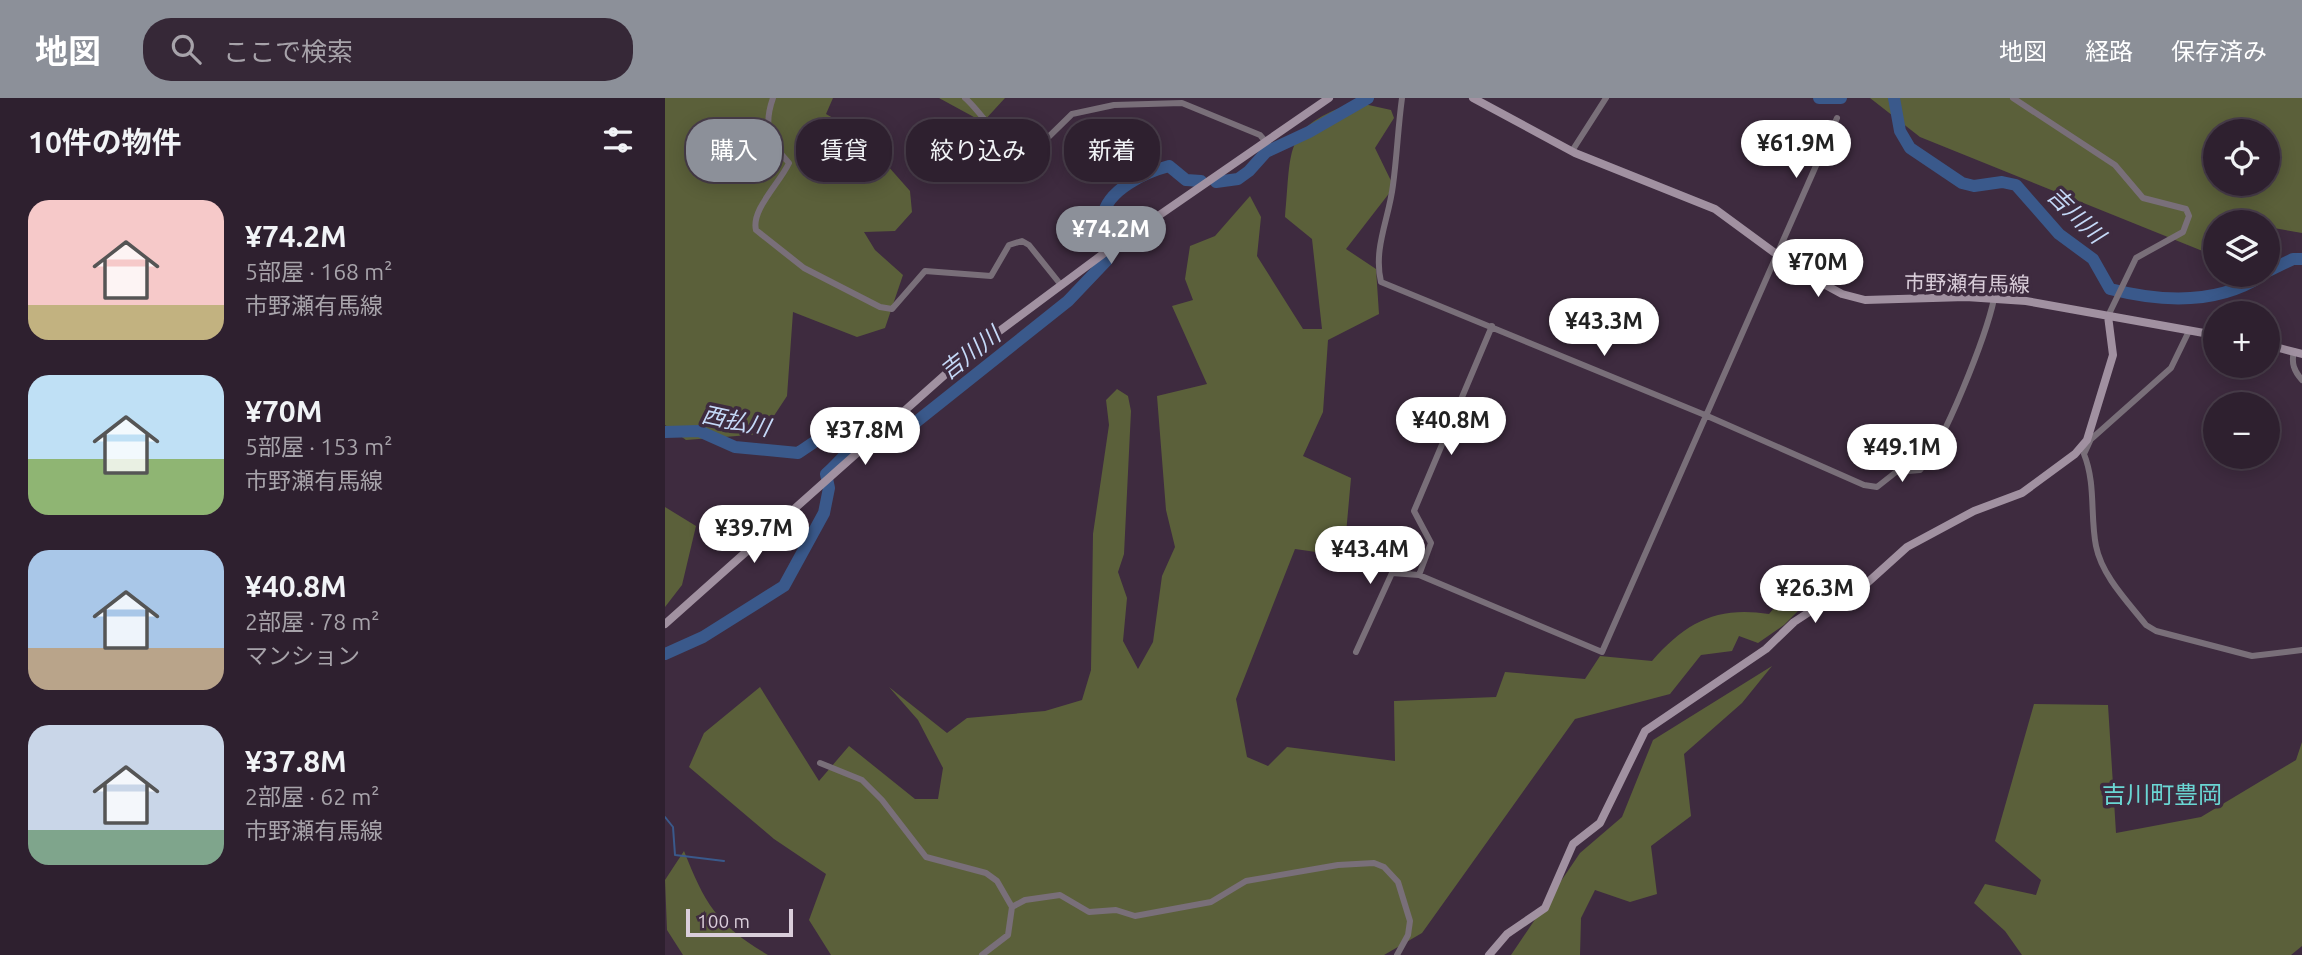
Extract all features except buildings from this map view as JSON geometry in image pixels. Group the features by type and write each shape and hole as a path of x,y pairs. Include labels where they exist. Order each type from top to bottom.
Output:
{"main road":[{"path":"665,624 967,356 1061,285 1329,98"},
{"name":"市野瀬有馬線","path":"1473,98 1573,151 1698,200 1822,285 1865,300 1994,299 2111,313 2203,333"},
{"path":"1489,955 1507,934 1545,908 1573,844 1600,823 1645,731 1766,649 1794,622 1820,605 1856,593 1907,547 1973,511 2022,493 2089,441 2113,355 2111,313"},
{"path":"2280,348 2298,353"}],"street":[{"path":"773,98 766,121 770,139 789,163 781,180 760,207 754,223 756,230 804,268 880,307 892,309 925,271 991,276 1009,245 1022,241 1028,244 1061,285"},
{"path":"965,98 988,120 1016,156 1026,159 1072,114 1155,100 1182,103 1204,110 1260,135 1266,142"},
{"path":"1402,98 1393,187 1378,249 1377,264 1381,282 1705,415 1864,485 1877,488 1896,472 1920,470 1926,463 1947,422 1994,299"},
{"path":"1573,151 1605,98"},
{"path":"2014,98 2115,165 2143,198 2186,209 2189,216 2183,232 2140,254 2123,282 2111,313"},
{"path":"1356,652 1392,573 1419,576 1602,652 1837,118"},
{"path":"1419,576 1431,543 1414,511 1492,326"},
{"path":"2189,331 2171,368 2089,441 2084,454 2091,476 2093,530 2099,557 2116,586 2146,625 2156,632 2252,656 2302,650"},
{"path":"2298,353 2292,359 2296,373 2302,380"},
{"path":"820,763 862,780 882,800 926,857 986,873 997,881 1012,907 1008,935 982,955"},
{"path":"1012,907 1025,900 1060,895 1089,912 1116,909 1135,916 1211,902 1246,881 1338,865 1374,863 1384,867 1398,881 1410,921 1408,935 1397,955"}],"green space":[{"path":"665,98 833,98 826,114 835,119 796,119 796,182 892,182 892,171 910,191 912,212 895,231 864,232 875,250 903,275 885,328 857,337 793,312 787,396 762,434 686,440 665,425"},
{"path":"939,98 1005,98 986,119 978,119"},
{"path":"1870,98 2302,98 2302,233 2280,229 2280,210 2203,210 2203,251 1920,137"},
{"path":"1355,102 1391,110 1394,118 1375,148 1394,187 1346,249 1376,269 1379,314 1328,340 1323,412 1303,456 1351,478 1344,556 1295,549 1236,699 1247,757 1268,766 1287,747 1395,761 1394,701 1496,697 1505,672 1585,679 1600,656 1652,661 1677,636 1704,620 1734,612 1769,614 1798,579 1827,582 1784,625 1758,643 1739,636 1732,651 1701,655 1670,694 1575,719 1422,933 1384,955 831,955 809,920 826,874 774,839 689,767 704,733 760,687 819,781 849,746 915,799 938,799 943,768 918,720 889,687 947,733 967,718 1045,711 1082,700 1091,670 1093,534 1109,425 1106,400 1117,389 1128,396 1131,411 1124,554 1118,572 1127,598 1123,641 1138,669 1153,642 1162,576 1175,547 1166,510 1157,396 1207,384 1172,306 1193,300 1185,279 1190,246 1215,236 1250,196 1261,217 1257,256 1303,329 1322,329 1312,239 1285,217 1291,157 1295,143 1314,121"},
{"path":"665,507 696,526 682,585 665,607"},
{"path":"1772,666 1742,703 1684,754 1691,816 1651,846 1657,894 1630,902 1595,890 1581,918 1580,955 1511,955 1580,853 1622,817 1653,740"},
{"path":"2034,704 2108,705 2116,833 2201,817 2296,760 2302,742 2302,946 2291,955 2022,955 2005,931 1974,903 1985,884 2036,895 2041,880 1995,841"},
{"path":"684,851 706,899 715,912 736,934 768,955 683,955 667,930 665,880"}],"waterway":[{"name":"吉川川","path":"1216,182 1238,179 1266,152 1309,132 1368,98"},
{"name":"吉川川","path":"1819,98 1841,98"},
{"name":"吉川川","path":"1894,98 1900,131 1910,148 1962,183 1974,186 2002,182 2016,185 2059,234 2093,259 2110,289 2149,297 2189,298 2241,287"},
{"name":"吉川川","path":"1106,239 1103,220 1106,207 1111,198 1128,184 1169,166 1186,180 1201,181"},
{"name":"吉川川","path":"2280,265 2293,259 2302,259"},
{"name":"吉川川","path":"665,654 703,637 784,586 824,513 829,488 826,474 871,428 906,430 1068,301 1107,260"},
{"name":"西払川","path":"665,432 699,431 735,447 798,453 844,422 860,422 871,428"},
{"path":"665,817 673,827 675,855 724,861"}],"district":[{"name":"吉川町豊岡","path":"2162,795"}]}
